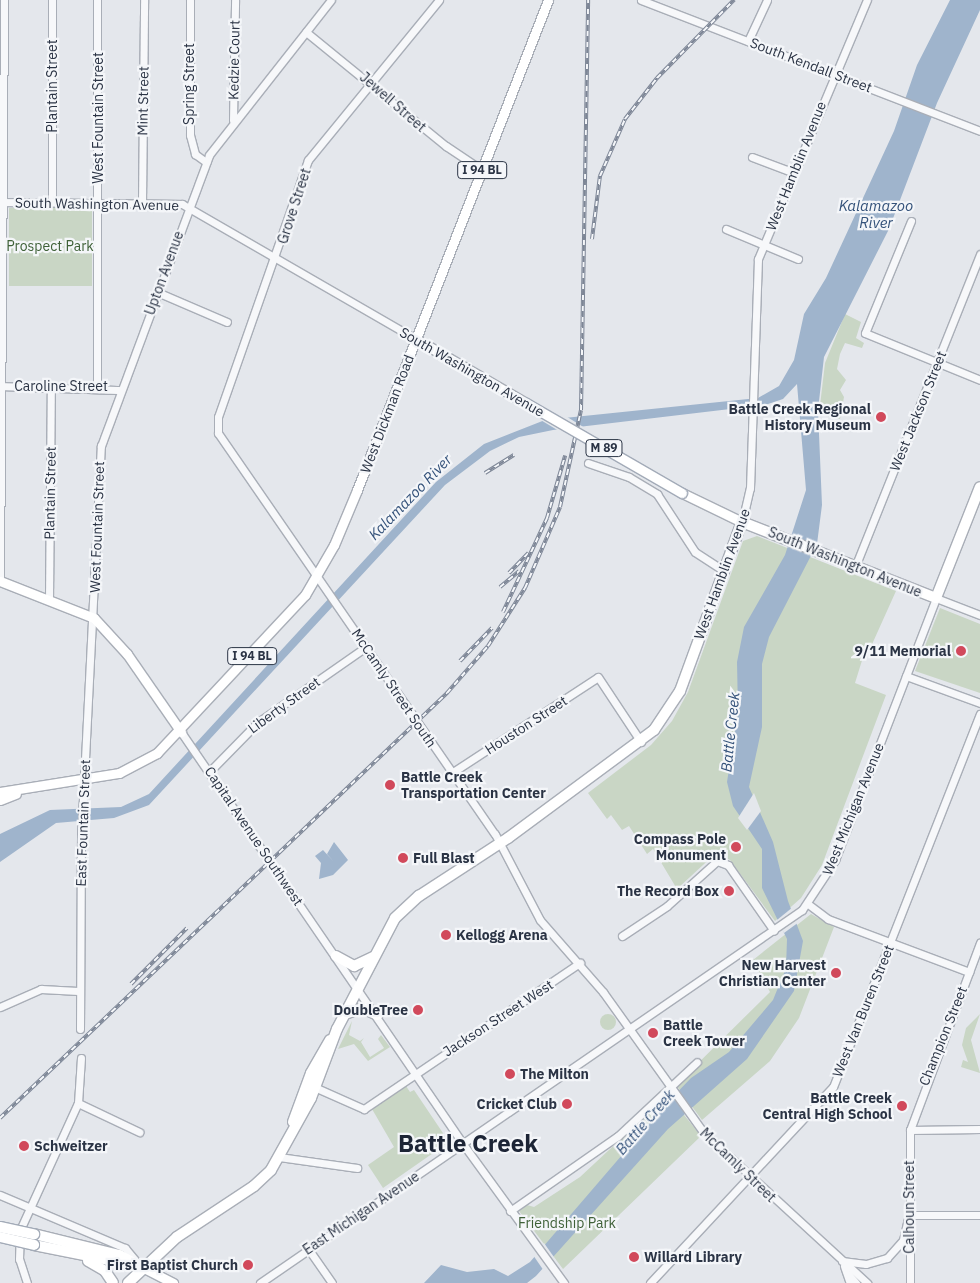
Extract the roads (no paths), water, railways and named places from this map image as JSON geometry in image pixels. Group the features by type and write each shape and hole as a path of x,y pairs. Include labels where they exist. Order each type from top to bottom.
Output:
{"highway":[{"name":"West Michigan Avenue","path":"936,598 980,487"},
{"name":"South Washington Avenue","path":"742,522 936,598"},
{"name":"West Hamblin Avenue","path":"128,1283 142,1267 176,1237 254,1186 279,1157 358,986 392,923 410,903 501,842 641,743 668,712 680,692 742,522"},
{"path":"336,956 354,966 374,956"},
{"path":"345,1014 362,1008 378,1016"},
{"path":"0,1227 78,1256 105,1271 113,1283"},
{"path":"0,1237 34,1239 119,1255 142,1267"},
{"path":"78,1256 142,1267"}],"main road":[{"name":"West Dickman Road","path":"181,732 289,617 316,576 357,490 548,0"},
{"name":"South Washington Avenue","path":"416,339 682,493 742,522"},
{"name":"Capital Avenue Southwest","path":"0,580 94,618 127,654 181,732"},
{"name":"I 94 BL","path":"0,792 27,790 84,780 142,763 181,732"},
{"name":"I 94 BL","path":"0,800 27,790"},
{"path":"142,1267 172,1283"}],"street":[{"path":"0,580 4,0"},
{"name":"Plantain Street","path":"52,0 52,202"},
{"name":"West Fountain Street","path":"96,386 98,203 97,0"},
{"name":"Mint Street","path":"142,203 144,0"},
{"name":"Spring Street","path":"190,0 190,135 195,154 206,162"},
{"name":"Kedzie Court","path":"233,121 235,0"},
{"name":"Upton Avenue","path":"104,437 206,162 233,121 331,0"},
{"name":"Grove Street","path":"218,417 276,259 308,160 439,0"},
{"name":"South Kendall Street","path":"641,0 980,130"},
{"path":"748,41 767,0"},
{"name":"West Hamblin Avenue","path":"742,522 750,488 756,271 792,172 832,74 867,0"},
{"name":"Jewell Street","path":"306,32 366,78 369,86 482,170"},
{"path":"752,157 792,172"},
{"name":"South Washington Avenue","path":"2,202 142,203 188,208 416,339"},
{"path":"911,221 865,324 868,337 980,380"},
{"path":"726,229 798,259"},
{"name":"West Jackson Street","path":"855,567 980,254"},
{"path":"157,292 227,322"},
{"name":"Caroline Street","path":"1,386 96,386 121,390"},
{"name":"Plantain Street","path":"49,600 51,386"},
{"name":"McCamly Street South","path":"218,417 221,438 501,842 536,914 580,964 629,1030"},
{"name":"West Fountain Street","path":"94,618 97,476 104,437"},
{"path":"588,463 630,477 657,494 695,552 723,570"},
{"path":"936,598 980,615"},
{"name":"West Michigan Avenue","path":"463,1144 777,930 805,907 835,859 936,598"},
{"name":"East Fountain Street","path":"80,1029 78,991 82,821 94,618"},
{"name":"Liberty Street","path":"209,772 258,722 366,647"},
{"path":"906,676 980,703"},
{"name":"Houston Street","path":"453,772 596,679 641,743"},
{"name":"West Van Buren Street","path":"650,1283 833,1087 980,714"},
{"name":"Capital Avenue Southwest","path":"181,732 417,1072 463,1144 535,1247 564,1283"},
{"path":"622,936 689,889 712,863 722,861 777,930"},
{"path":"805,907 828,919 969,972"},
{"name":"Champion Street","path":"910,1130 980,943"},
{"name":"Jackson Street West","path":"311,1086 364,1109 580,964"},
{"path":"0,1007 41,989 78,991"},
{"name":"McCamly Street","path":"629,1030 672,1088 689,1115 750,1177 867,1283"},
{"path":"28,1283 18,1250 20,1230 27,1208 78,1103 81,1058"},
{"path":"510,1211 618,1136 672,1088 697,1062"},
{"path":"78,1103 139,1132"},
{"path":"910,1130 980,1129"},
{"name":"Calhoun Street","path":"910,1130 910,1283"},
{"name":"East Michigan Avenue","path":"260,1283 463,1144"},
{"path":"279,1157 357,1168"},
{"path":"0,1195 27,1208 126,1248 142,1267"},
{"path":"841,1261 866,1264 887,1258 903,1240 909,1215 980,1215"},
{"path":"309,1250 332,1283"},
{"path":"841,1261 850,1279 856,1283"}],"water":[{"name":"Kalamazoo River","path":"950,0 980,0 980,10 937,103 889,229 824,357 818,410 822,505 817,544 769,637 762,664 762,727 749,787 773,842 788,901 803,941 794,991 747,1059 668,1129 536,1276 527,1283 424,1283 441,1265 467,1272 494,1269 508,1276 530,1262 665,1105 691,1078 729,1052 773,1000 786,968 787,939 762,888 762,849 733,806 727,782 738,712 737,662 744,627 785,555 806,490 797,384 783,399 765,405 553,430 519,437 490,451 445,485 149,805 114,818 56,823 0,862 0,834 50,810 121,807 149,794 436,482 484,444 545,420 758,398 779,386 794,360 804,314 826,278 894,131 917,65"},
{"path":"334,842 348,860 333,875 319,879 321,863 315,856 323,850 334,862 327,854"}],"railway":[{"path":"0,1118 447,693 488,646 525,588 560,507 581,410 588,0"},
{"path":"592,239 600,176 625,119 657,78 734,0"},
{"path":"485,473 514,455"},
{"path":"503,612 547,518 565,456"},
{"path":"509,573 528,553"},
{"path":"500,587 519,571"},
{"path":"460,661 492,628"},
{"path":"131,984 187,928"}],"place":[{"name":"Battle Creek Regional History Museum","path":"881,417"},
{"name":"9/11 Memorial","path":"961,651"},
{"name":"Battle Creek Transportation Center","path":"390,785"},
{"name":"Compass Pole Monument","path":"736,847"},
{"name":"Full Blast","path":"403,858"},
{"name":"The Record Box","path":"729,891"},
{"name":"Kellogg Arena","path":"446,935"},
{"name":"New Harvest Christian Center","path":"836,973"},
{"name":"DoubleTree","path":"418,1010"},
{"name":"Battle Creek Tower","path":"653,1033"},
{"name":"The Milton","path":"510,1074"},
{"name":"Cricket Club","path":"567,1104"},
{"name":"Battle Creek Central High School","path":"902,1106"},
{"name":"Schweitzer","path":"24,1146"},
{"name":"Willard Library","path":"634,1257"},
{"name":"First Baptist Church","path":"248,1265"}],"district":[{"name":"Battle Creek","path":"468,1144"}],"park label":[{"name":"Prospect Park","path":"50,246"},
{"name":"Friendship Park","path":"567,1223"}]}
